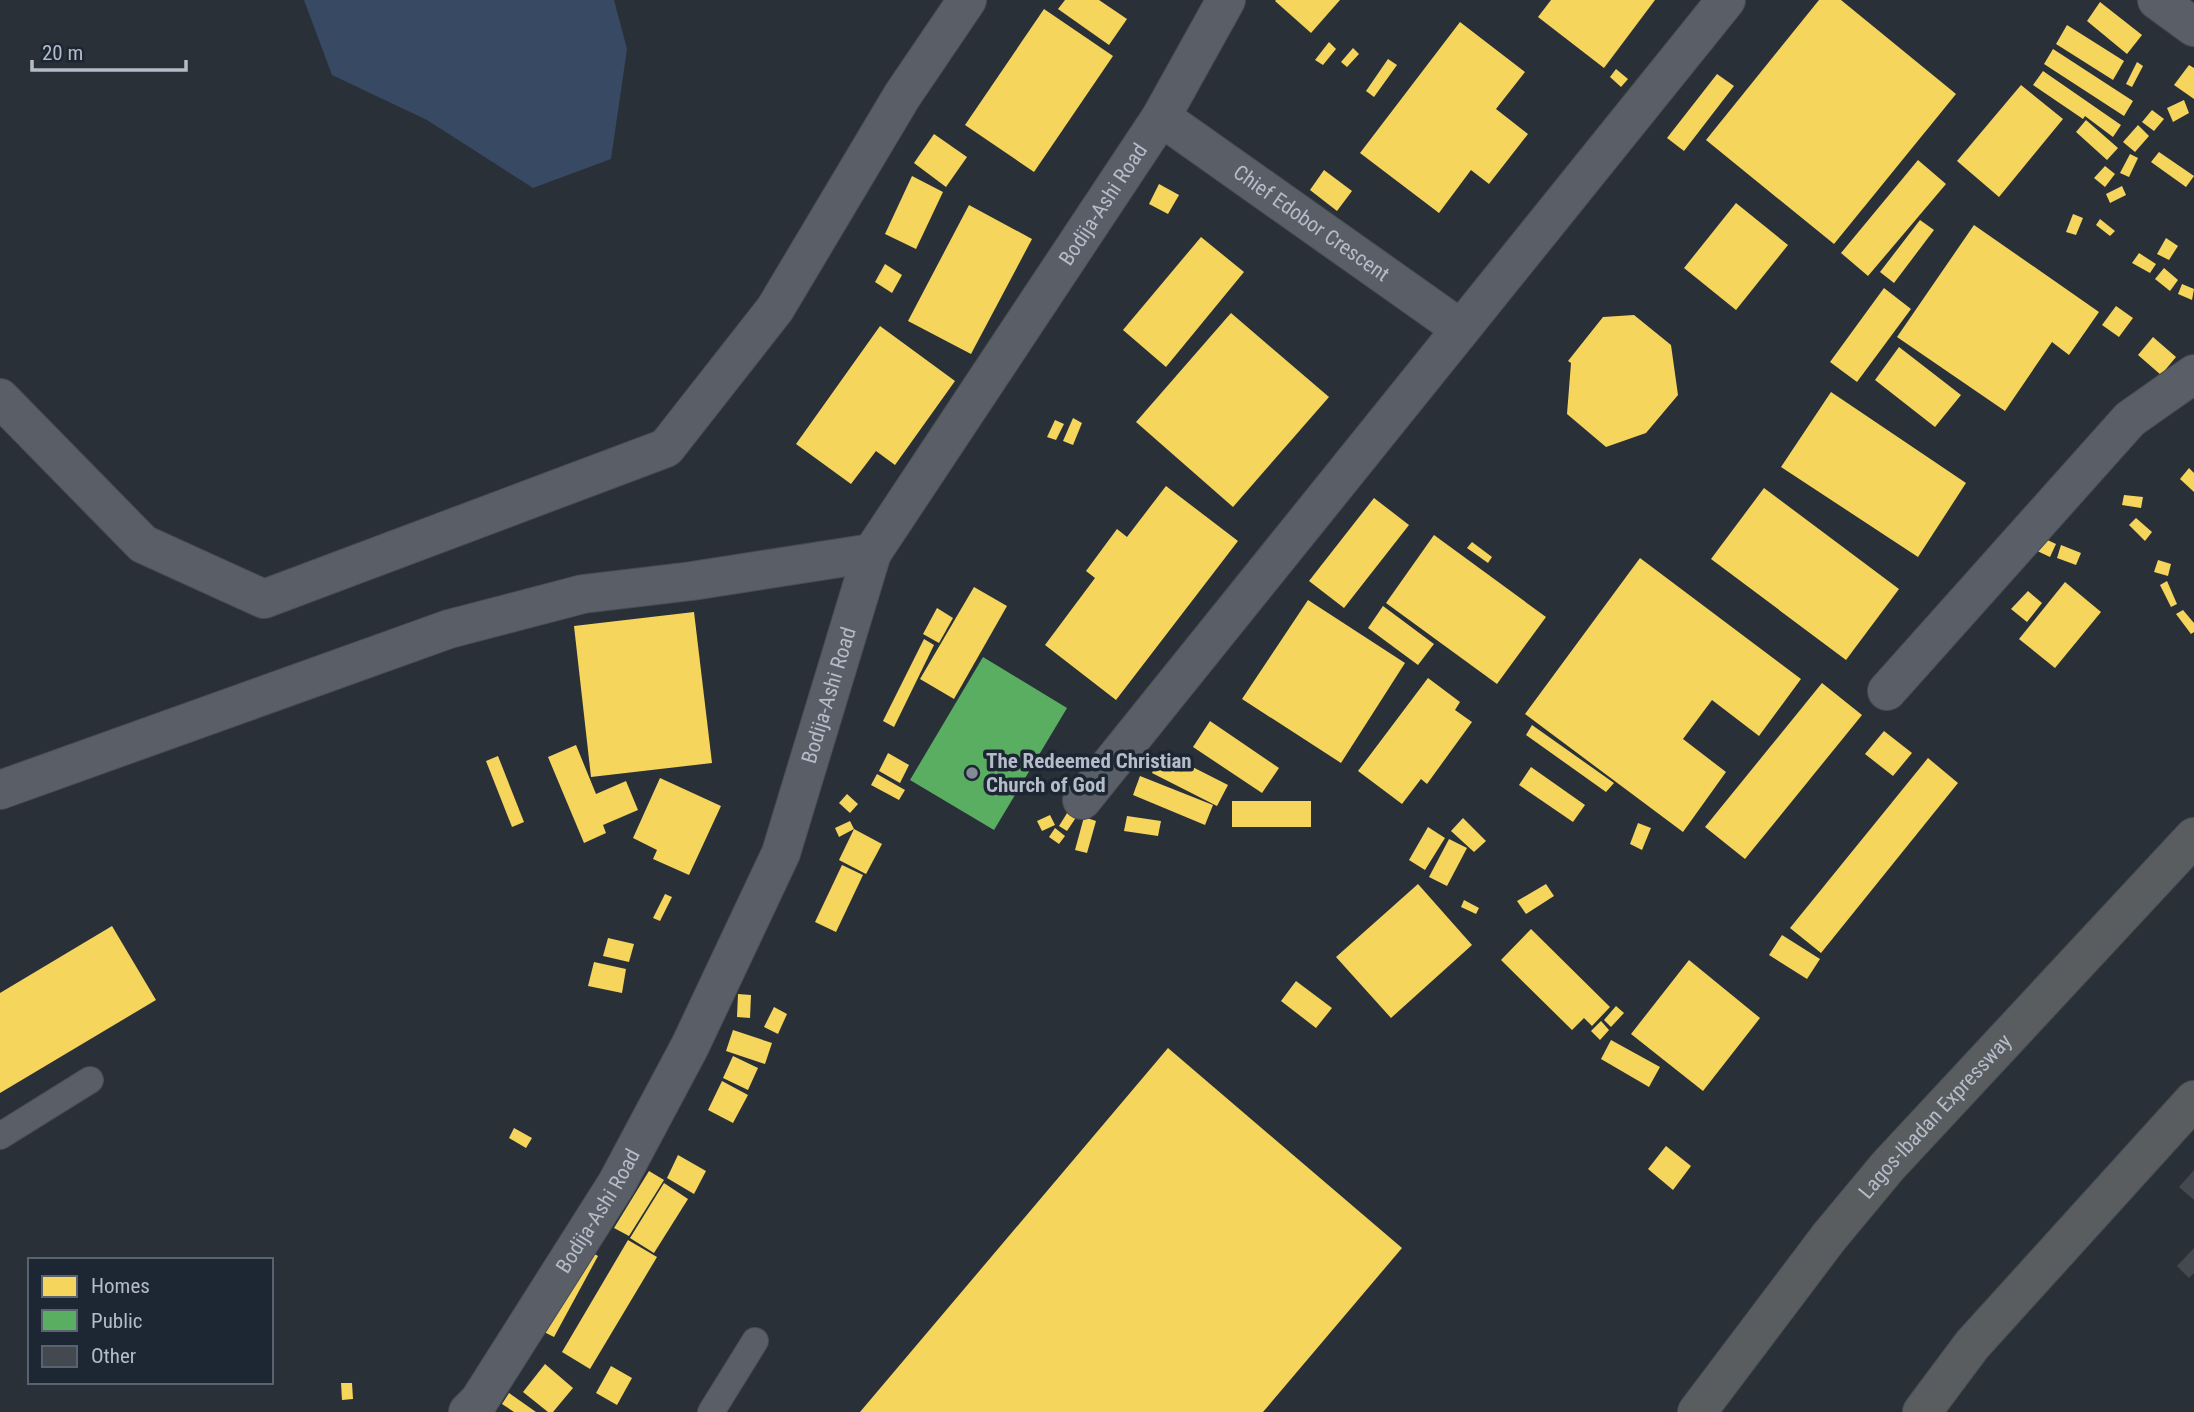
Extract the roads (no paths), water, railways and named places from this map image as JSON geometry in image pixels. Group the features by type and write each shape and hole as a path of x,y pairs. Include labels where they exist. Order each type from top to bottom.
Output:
{"highway":[{"name":"Lagos-Ibadan Expressway","path":"1697,1412 1829,1237 1888,1166 2194,837"},
{"path":"1922,1412 1972,1345 2194,1100"}],"street":[{"path":"0,398 143,544 264,599 666,448 775,309 902,96 967,0"},
{"name":"Bodija-Ashi Road","path":"468,1412 479,1401 617,1183 690,1046 781,853 872,553 1161,117 1226,0"},
{"path":"1082,800 1726,0"},
{"path":"2157,0 2194,27"},
{"name":"Chief Edobor Crescent","path":"1161,117 1461,329"},
{"path":"1887,691 2130,419 2194,374"},
{"path":"0,790 449,629 583,594 692,581 872,553"}],"lane":[{"path":"0,1136 90,1080"},
{"path":"711,1412 755,1341"}],"water":[{"path":"304,0 614,0 627,49 611,159 533,188 427,120 332,75"}],"place":[{"name":"The Redeemed Christian Church of God","path":"972,773"}]}
